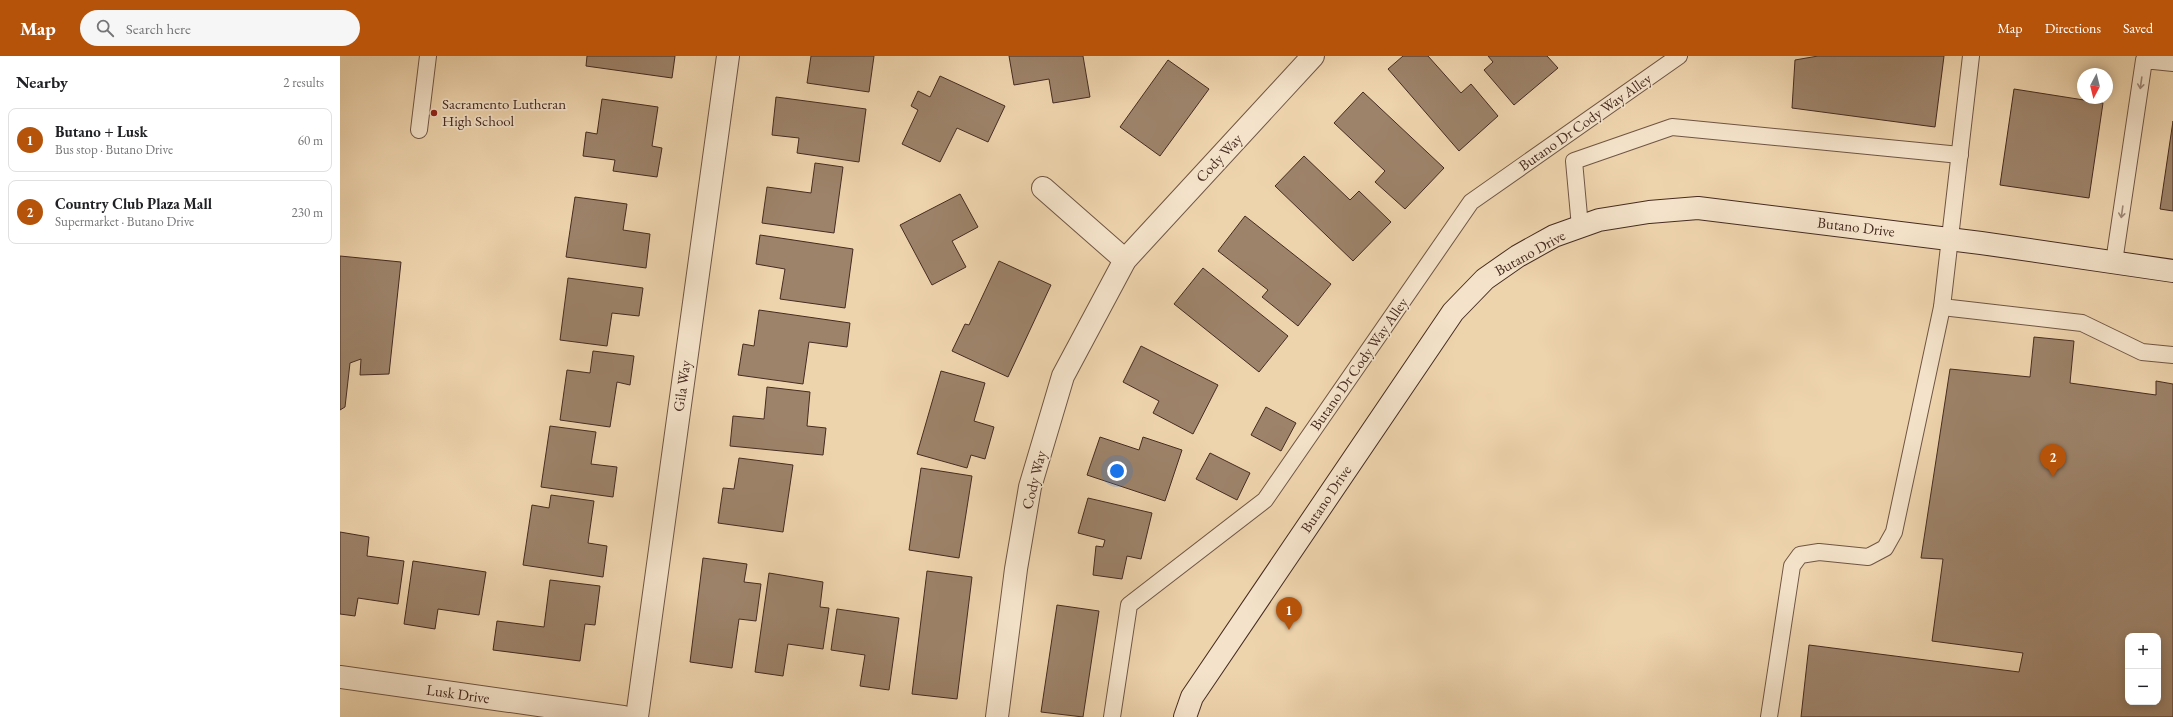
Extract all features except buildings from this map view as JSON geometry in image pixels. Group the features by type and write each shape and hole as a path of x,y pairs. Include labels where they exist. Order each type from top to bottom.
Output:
{"street":[{"name":"Gila Way","path":"637,717 728,56"},
{"name":"Cody Way","path":"997,717 1016,568 1030,487 1063,376 1125,260 1313,56"},
{"path":"1043,188 1125,260"},
{"name":"Butano Drive","path":"1185,717 1192,697 1453,312 1485,279 1518,256 1554,236 1599,220 1649,212 1698,208 1951,239 2173,271"},
{"name":"Lusk Drive","path":"340,677 624,717"}],"lane":[{"path":"418,130 428,56"},
{"name":"Butano Dr Cody Way Alley","path":"1112,717 1129,605 1265,500 1471,202 1679,56"},
{"path":"1769,717 1792,566 1800,554 1819,552 1868,556 1885,548 1894,532 1942,308 1971,56"},
{"path":"2114,262 2144,60 2173,63"},
{"path":"1580,227 1574,161 1672,127 1960,155"},
{"path":"1942,308 2082,323 2142,352 2173,355"}],"place":[{"name":"Sacramento Lutheran High School","path":"434,113"},
{"name":"Country Club Plaza Mall","path":"2053,477"},
{"name":"Butano + Lusk","path":"1289,630"}]}
